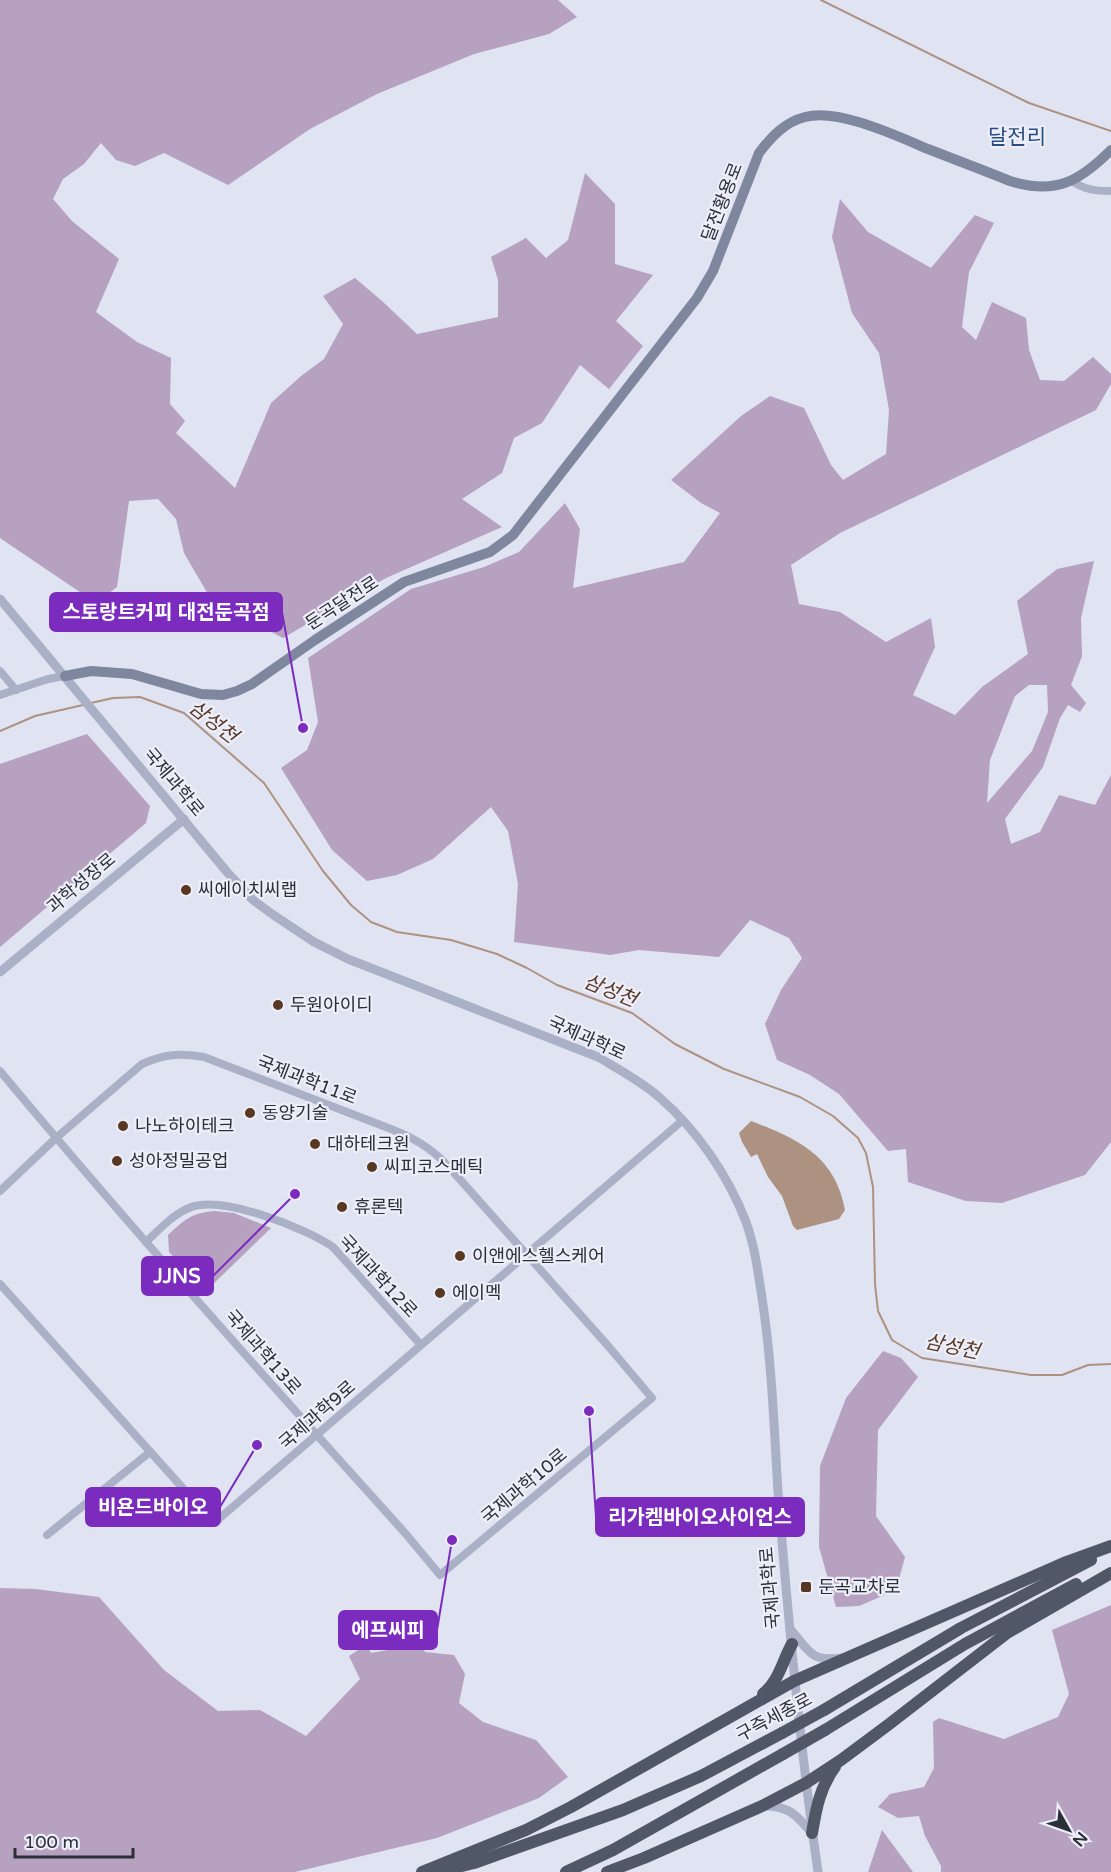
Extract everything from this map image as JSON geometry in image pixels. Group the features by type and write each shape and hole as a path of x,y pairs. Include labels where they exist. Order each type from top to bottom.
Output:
{"highway":[{"path":"422,1872 544,1821 794,1681 1064,1563 1111,1546"},
{"name":"구즉세종로","path":"435,1872 474,1863 623,1810 701,1776 824,1710 961,1628 1111,1551"},
{"name":"구즉세종로","path":"566,1872 613,1850 825,1730 965,1644 1076,1584 1111,1568"},
{"path":"607,1872 762,1806 806,1783 841,1760 1007,1633 1111,1573"},
{"path":"753,1704 778,1677 781,1665 792,1644"},
{"path":"812,1833 817,1805 824,1785 841,1760"}],"main road":[{"name":"달전황용로","path":"469,560 490,552 513,535 698,298 713,271 759,153 783,127 806,116 833,116 870,126 1028,187 1052,186 1072,181 1084,174 1111,150"},
{"name":"둔곡달전로","path":"65,676 91,671 132,674 201,694 237,692 404,582 469,560"}],"street":[{"path":"1072,181 1081,188 1111,191"},
{"name":"국제과학로","path":"0,599 253,900 314,942 348,958 598,1057 657,1095 683,1120 703,1144 728,1183 746,1222 756,1256 767,1329 794,1681 818,1872"},
{"path":"0,671 16,690"},
{"path":"0,695 48,679 65,676"},
{"name":"과학성장로","path":"0,972 184,819"},
{"name":"국제과학11로","path":"56,1138 142,1064 172,1054 204,1057 402,1133 429,1147 526,1254"},
{"name":"국제과학13로","path":"0,1071 146,1242 316,1435"},
{"name":"국제과학9로","path":"0,1284 214,1523 683,1120"},
{"path":"0,1191 56,1138"},
{"name":"국제과학12로","path":"146,1242 173,1217 191,1207 210,1203 236,1208 296,1227 333,1247 421,1345"},
{"name":"국제과학10로","path":"316,1435 440,1575 652,1398 526,1254"},
{"path":"47,1535 150,1452"},
{"path":"790,1629 807,1650 818,1658 847,1657"},
{"path":"762,1806 779,1806 792,1812 812,1833"}],"shaded area":[{"path":"0,0 558,0 577,17 549,34 474,54 377,94 310,129 228,185 164,153 135,166 116,160 101,143 84,164 63,179 53,199 72,221 119,259 96,312 137,342 171,358 170,404 185,421 176,433 235,488 271,403 324,359 343,324 323,296 355,278 417,334 498,317 498,280 491,257 526,238 546,258 568,240 585,173 615,204 615,264 653,275 616,321 643,346 609,389 580,365 542,423 514,438 502,473 462,499 502,527 386,578 283,638 212,601 184,553 176,519 158,499 129,501 117,587 96,603 0,538"},
{"path":"840,199 868,232 931,268 975,215 994,223 969,272 962,327 976,340 992,302 1026,318 1029,350 1040,380 1064,381 1093,357 1111,374 1111,384 1096,410 840,533 791,565 799,604 840,612 886,642 931,618 935,647 913,695 955,715 982,687 1028,654 1017,601 1057,569 1094,561 1081,618 1082,656 1071,685 1086,703 1080,712 1068,705 1060,718 1043,767 1005,819 1011,844 1040,832 1059,795 1095,805 1111,775 1111,1142 1085,1175 1002,1203 966,1201 908,1182 906,1149 888,1151 839,1094 810,1075 777,1060 765,1024 781,990 802,958 789,938 750,920 719,957 639,950 610,955 514,942 518,884 508,831 491,807 433,859 397,875 367,881 332,850 281,768 307,750 318,722 308,658 411,589 484,567 519,552 565,503 580,529 573,588 684,562 720,513 701,503 671,480 741,416 770,396 804,408 831,465 843,480 886,454 889,410 879,353 852,313 832,237","holes":["1029,685 1047,685 1048,712 1032,751 987,803 990,760 1015,696"]},
{"path":"87,734 150,806 146,823 0,947 0,764"},
{"path":"751,1121 784,1135 812,1152 823,1162 833,1175 840,1191 845,1210 839,1219 797,1230 793,1226 782,1196 768,1177 757,1154 751,1157 742,1142 739,1133"},
{"path":"214,1211 234,1213 271,1228 205,1292 169,1252 168,1235 188,1218 199,1213"},
{"path":"883,1351 901,1358 918,1377 878,1430 876,1516 905,1557 896,1590 859,1606 836,1607 819,1547 820,1466 846,1398"},
{"path":"0,1588 35,1589 99,1597 164,1670 218,1711 260,1710 306,1736 360,1679 349,1656 366,1645 371,1653 388,1650 398,1636 396,1626 408,1622 425,1652 454,1655 465,1674 459,1703 483,1722 536,1740 568,1777 539,1798 437,1838 295,1872 0,1872"},
{"path":"1111,1605 1111,1872 941,1872 941,1866 925,1836 919,1816 898,1818 878,1807 890,1794 924,1787 934,1768 933,1722 939,1718 1004,1739 1058,1717 1069,1694 1052,1630"},
{"path":"882,1830 913,1872 868,1872"}],"waterway":[{"path":"821,0 1029,103 1111,131"},
{"name":"삼성천","path":"91,703 113,698 140,697 184,713 264,783 323,871 351,905 371,922 397,932 451,940 497,954 557,985 632,1013 675,1044 724,1069 800,1097 833,1116 858,1138 866,1153 873,1187 875,1284 878,1311 892,1340 922,1358 1031,1375 1062,1375 1088,1365 1111,1364"},
{"name":"삼성천","path":"0,731 35,716 83,705"}],"place":[{"name":"스토랑트커피 대전둔곡점","path":"303,728"},
{"name":"씨에이치씨랩","path":"186,890"},
{"name":"두원아이디","path":"278,1005"},
{"name":"동양기술","path":"250,1113"},
{"name":"나노하이테크","path":"123,1126"},
{"name":"대하테크원","path":"315,1144"},
{"name":"성아정밀공업","path":"117,1161"},
{"name":"씨피코스메틱","path":"372,1167"},
{"name":"JJNS","path":"295,1194"},
{"name":"휴론텍","path":"342,1207"},
{"name":"이앤에스헬스케어","path":"460,1256"},
{"name":"에이멕","path":"440,1293"},
{"name":"리가켐바이오사이언스","path":"589,1411"},
{"name":"비욘드바이오","path":"257,1445"},
{"name":"에프씨피","path":"452,1540"},
{"name":"둔곡교차로","path":"806,1587"}],"district":[{"name":"달전리","path":"1017,137"}]}
